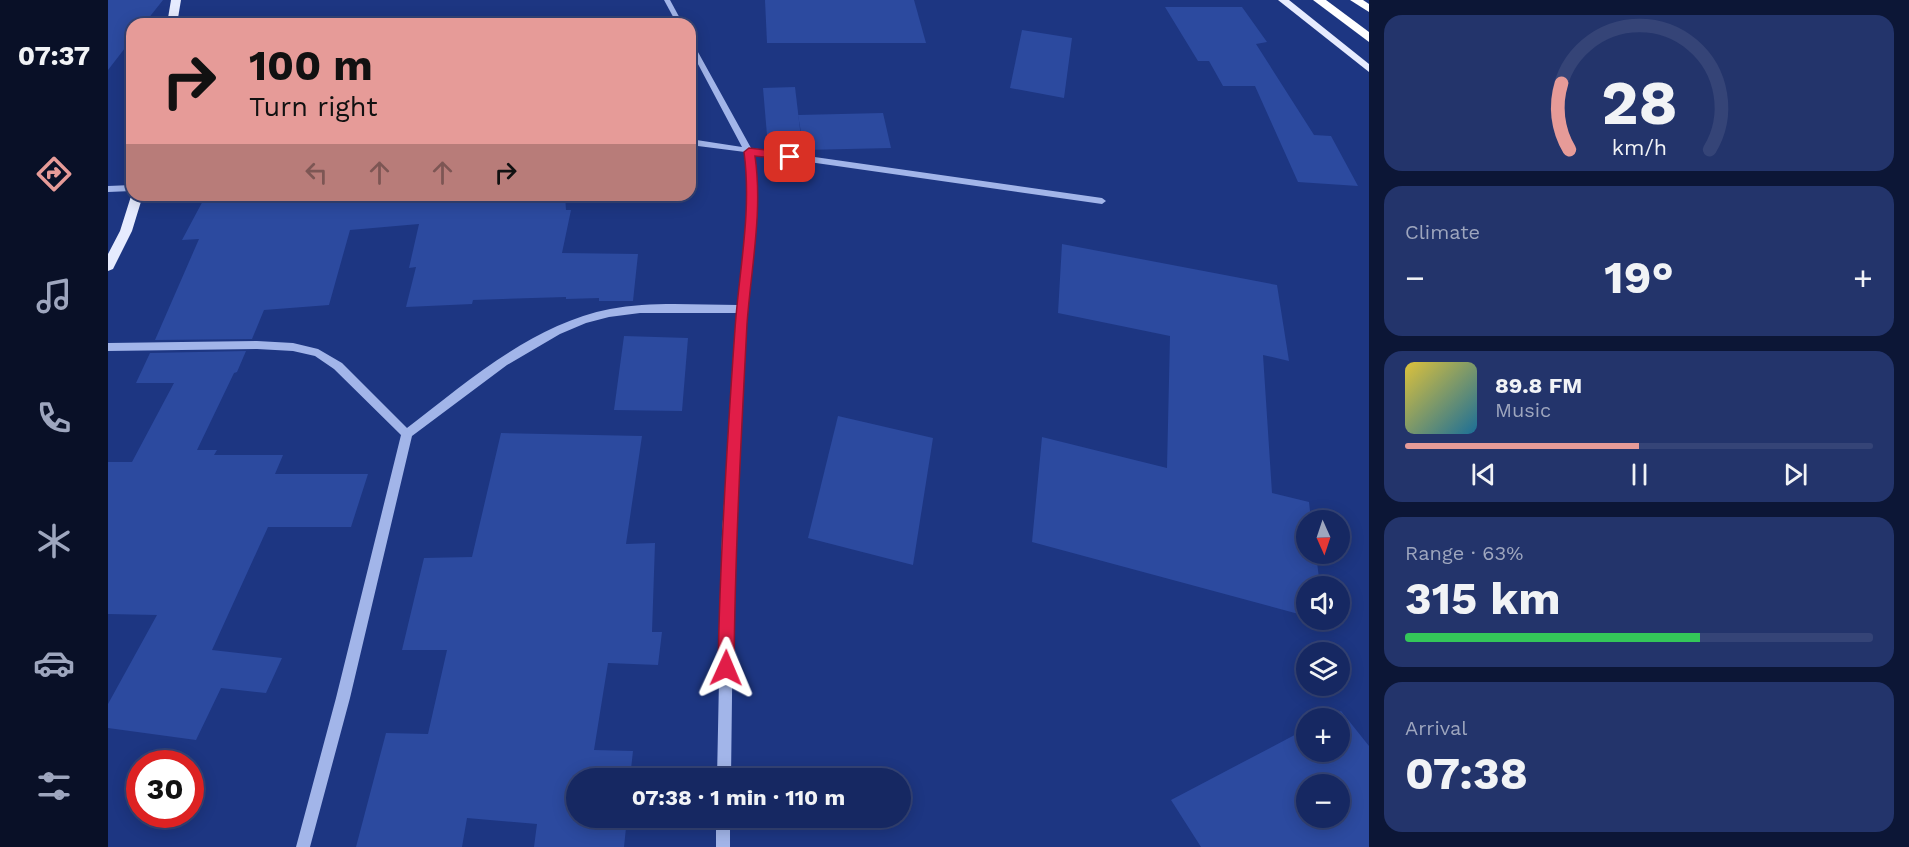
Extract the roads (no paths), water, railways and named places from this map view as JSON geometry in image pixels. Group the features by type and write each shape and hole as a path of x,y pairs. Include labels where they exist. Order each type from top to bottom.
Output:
{"highway":[{"path":"1319,0 1369,38"},
{"path":"1356,0 1369,9"}],"main road":[{"path":"173,18 176,0"},
{"path":"1283,0 1369,69"},
{"path":"108,266 126,231 135,201"}],"street":[{"path":"667,0 677,18"},
{"path":"696,54 749,152 753,179 750,244 742,309 728,534 724,768"},
{"path":"696,143 1102,201"},
{"path":"108,189 126,188"},
{"path":"303,847 343,698 407,434 505,362 582,320 611,312 742,309"},
{"path":"108,347 256,345 294,347 318,353 338,366 407,434"},
{"path":"723,828 723,847"}]}
